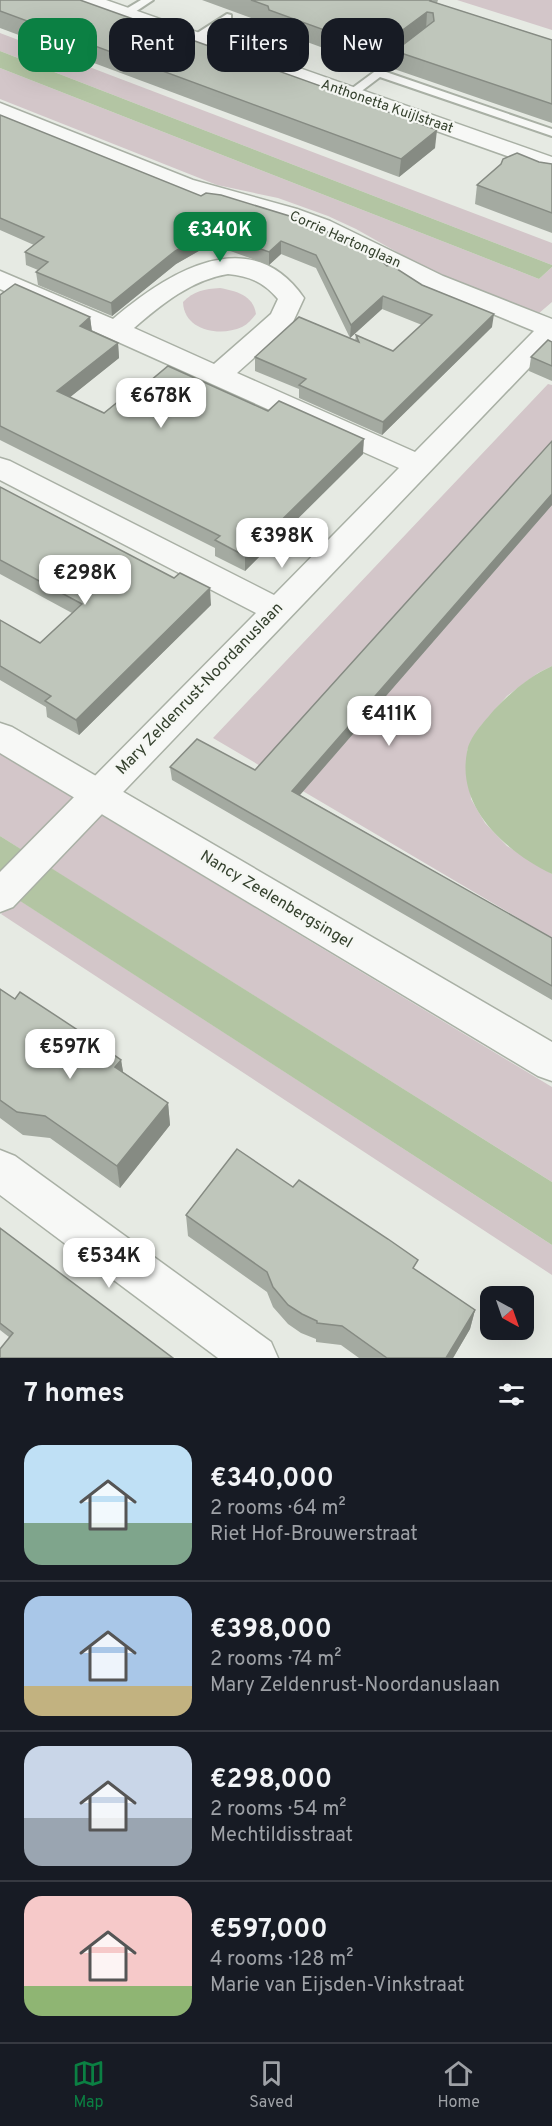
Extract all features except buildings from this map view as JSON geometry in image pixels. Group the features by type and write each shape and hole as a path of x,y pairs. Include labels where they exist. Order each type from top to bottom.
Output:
{"street":[{"name":"Anthonetta Kuijlstraat","path":"86,0 136,18"},
{"name":"Anthonetta Kuijlstraat","path":"195,39 552,165"},
{"name":"Corrie Hartonglaan","path":"0,110 184,185 288,214 321,226 434,281 552,329"},
{"path":"115,331 159,293 189,275 209,268 234,267 255,270 274,279 291,298 283,318 217,376"},
{"path":"0,279 419,465"},
{"name":"Mary Zeldenrust-Noordanuslaan","path":"0,896 552,329"},
{"path":"0,468 277,610"},
{"name":"Nancy Zeelenbergsingel","path":"0,736 552,1063"},
{"path":"0,1170 255,1358"}],"lane":[{"path":"125,14 148,0"},
{"path":"195,39 226,17"},
{"path":"351,94 419,41"},
{"path":"378,73 552,133"}],"shaded area":[{"path":"457,0 552,0 552,30"},
{"path":"0,33 18,40 18,58 0,51"},
{"path":"0,51 18,58 18,72 54,72 552,265 552,267 539,279 0,68"},
{"path":"0,68 539,279 552,267 552,302 538,314 427,269 328,216 278,198 217,185 0,99"},
{"path":"97,70 552,243 552,265 54,72 97,72"},
{"path":"220,288 243,295 251,302 256,314 244,326 233,330 214,331 196,325 190,320 183,302 200,291"},
{"path":"548,384 552,385 552,666 538,673 507,696 481,726 467,750 471,799 485,823 507,846 552,874 552,938 213,738"},
{"path":"552,666 552,874 518,854 488,826 469,792 466,773 468,746 482,724 514,691"},
{"path":"0,754 74,797 22,850 0,836"},
{"path":"98,813 552,1087 552,1182 47,866"},
{"path":"0,836 552,1182 552,1245 0,888"},
{"path":"16,898 552,1245 552,1275 1,914"}]}
